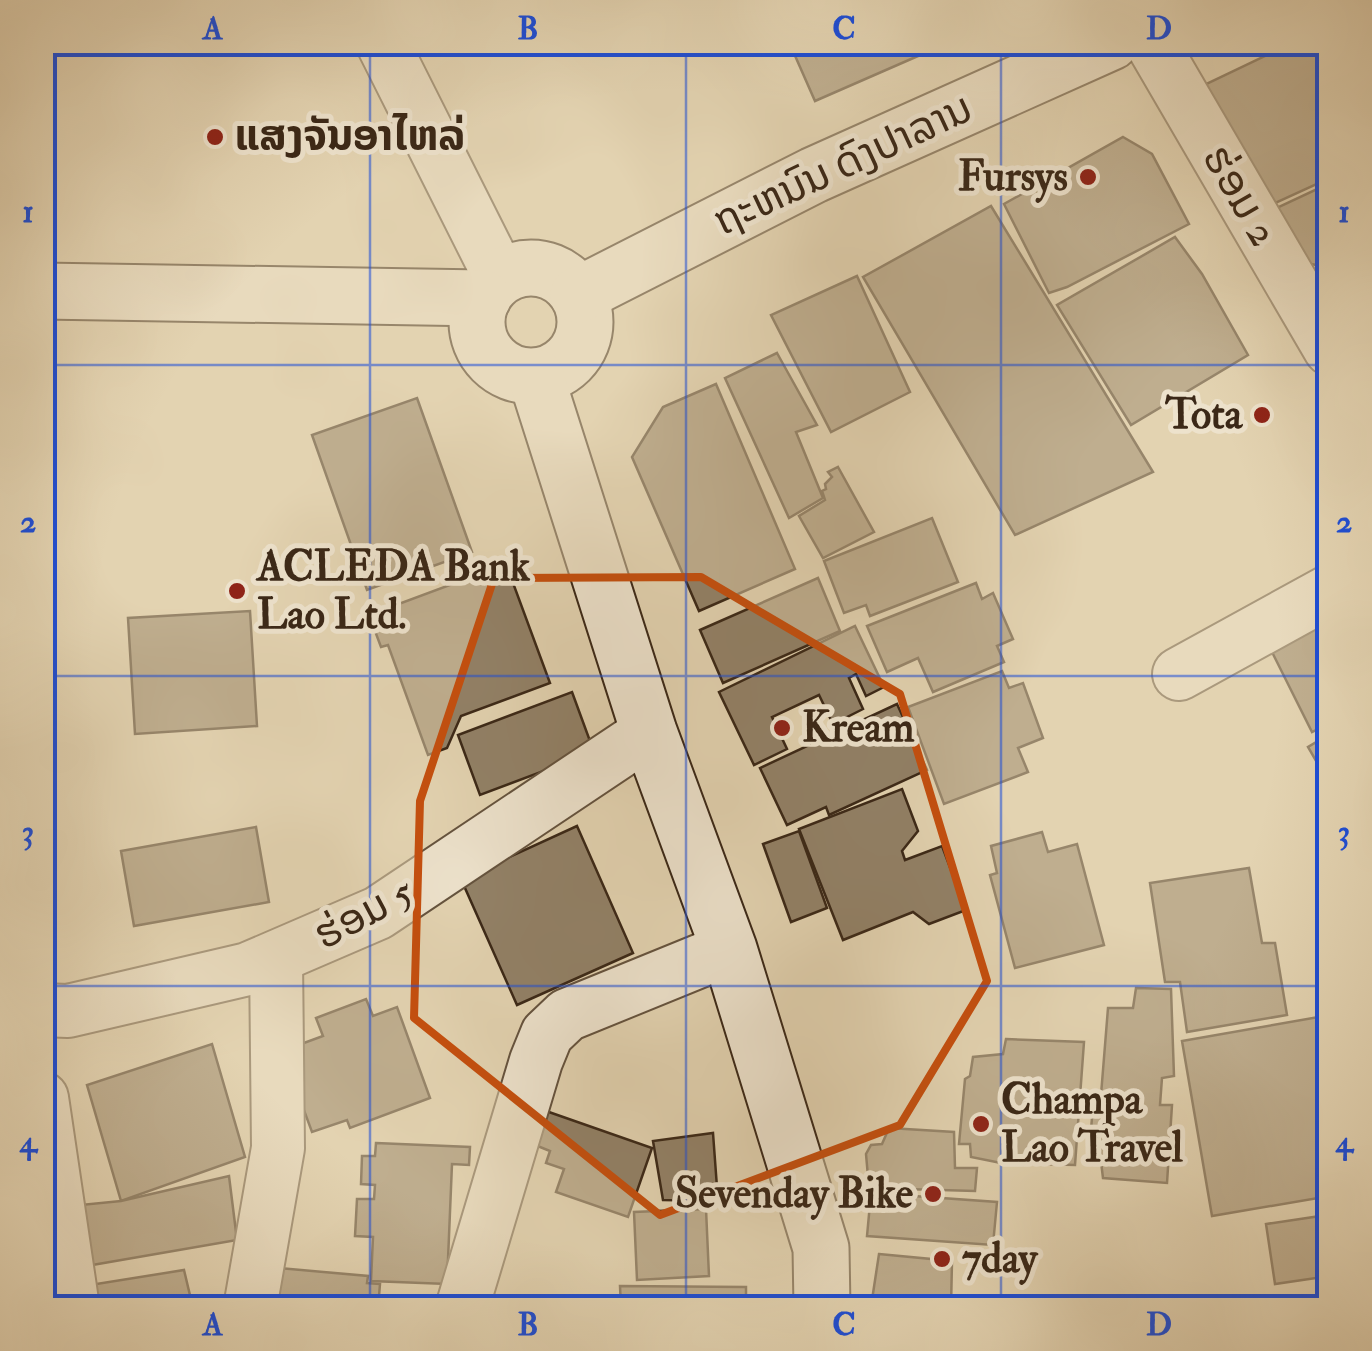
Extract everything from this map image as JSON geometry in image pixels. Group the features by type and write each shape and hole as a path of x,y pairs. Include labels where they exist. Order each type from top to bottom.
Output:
{"street":[{"name":"ຖະຫນົນ ດົງປາລານ","path":"578,295 814,175 1111,42"},
{"name":"ຮ່ອມ 2","path":"1151,42 1330,349"},
{"path":"391,44 492,288"},
{"path":"543,269 569,284 578,295 585,325 575,354 564,365 536,376 520,376 504,370 482,346 477,330 492,288 514,270 543,269"},
{"path":"42,291 492,288"},
{"path":"536,376 649,732 729,950 822,1248 822,1308"},
{"path":"1178,674 1330,591"},
{"name":"ຮ່ອມ 5","path":"42,1010 68,1012 248,968 378,914 649,732"},
{"path":"462,1308 547,1034 567,1015 729,950"},
{"path":"250,1308 278,1148 276,958"},
{"path":"42,1098 73,1308"}],"highlighted area":[{"path":"701,577 900,694 987,981 900,1125 660,1215 414,1018 420,801 494,578"}],"building":[{"path":"789,42 950,42 815,101"},
{"path":"1294,42 1330,42 1330,178 1260,210 1204,85"},
{"path":"1123,137 1152,154 1189,224 1049,293 1004,204"},
{"path":"1330,183 1330,267 1291,261 1266,213"},
{"path":"991,206 1153,472 1015,535 863,277"},
{"path":"1175,237 1202,274 1248,355 1131,425 1057,305"},
{"path":"857,276 910,392 831,432 771,315"},
{"path":"777,353 817,425 796,432 823,498 789,518 725,378"},
{"path":"716,384 795,569 699,611 632,457 663,407"},
{"path":"417,398 472,552 367,590 312,435"},
{"path":"838,467 874,532 823,558 799,516 825,500 822,491 832,477 828,472"},
{"path":"932,518 958,582 870,616 866,605 844,613 824,561"},
{"path":"506,564 550,683 461,716 447,748 428,755 388,645 381,647 369,615"},
{"path":"818,578 840,631 723,683 700,630"},
{"path":"976,583 982,599 993,593 1013,639 997,646 1004,662 933,692 918,658 887,672 867,626"},
{"path":"1330,604 1330,723 1312,732 1271,650"},
{"path":"250,611 257,726 135,734 128,618"},
{"path":"855,626 884,687 866,696 856,674 849,678 863,709 833,724 819,695 772,717 787,749 754,765 719,692"},
{"path":"1002,671 1009,688 1023,683 1043,738 1018,748 1028,772 944,804 908,707"},
{"path":"572,692 594,752 480,795 458,735"},
{"path":"897,704 927,770 829,815 826,807 787,825 760,768"},
{"path":"1330,734 1330,785 1308,747"},
{"path":"902,789 918,831 902,851 905,860 942,846 966,910 929,924 913,912 843,940 799,829"},
{"path":"577,826 633,953 517,1005 461,879"},
{"path":"256,827 269,902 134,926 121,851"},
{"path":"799,831 827,908 791,922 763,844"},
{"path":"1042,832 1048,852 1077,844 1104,945 1015,968 990,875 997,873 991,846"},
{"path":"1249,868 1262,943 1275,943 1287,1015 1187,1032 1180,982 1165,982 1150,883"},
{"path":"1136,988 1171,989 1174,1076 1162,1078 1160,1105 1172,1105 1167,1183 1103,1178 1099,1145 1090,1141 1094,1095 1101,1095 1108,1008 1133,1008"},
{"path":"366,999 373,1016 397,1007 430,1098 350,1128 347,1120 312,1132 282,1051 323,1036 316,1018"},
{"path":"1330,1015 1330,1196 1212,1216 1182,1041"},
{"path":"1006,1039 1084,1042 1075,1165 1001,1163 971,1157 970,1144 959,1144 965,1079 970,1076 973,1057 1003,1054"},
{"path":"212,1044 245,1157 121,1201 87,1085"},
{"path":"546,1111 652,1148 628,1217 556,1192 564,1169 546,1163 550,1151 535,1145"},
{"path":"889,1128 954,1132 955,1168 977,1168 975,1191 869,1188 866,1154 871,1145 882,1144"},
{"path":"713,1133 718,1201 663,1200 653,1141"},
{"path":"376,1143 470,1147 469,1165 452,1164 447,1284 371,1281 373,1237 355,1236 357,1199 374,1199 375,1185 361,1184 362,1156 375,1156"},
{"path":"229,1176 237,1240 75,1268 70,1206 121,1201"},
{"path":"871,1193 997,1202 993,1245 867,1236"},
{"path":"706,1209 709,1276 637,1280 634,1212"},
{"path":"1327,1215 1330,1276 1275,1284 1266,1224"},
{"path":"879,1254 952,1261 951,1308 880,1306 881,1301 872,1300"},
{"path":"279,1268 368,1276 367,1283 380,1284 378,1308 267,1308"},
{"path":"184,1270 193,1308 93,1308 90,1285"},
{"path":"620,1286 746,1287 746,1308 621,1308"}],"place":[{"name":"ແສງຈັນອາໄຫລ່","path":"215,137"},
{"name":"Fursys","path":"1088,177"},
{"name":"Tota","path":"1262,415"},
{"name":"ACLEDA Bank Lao Ltd.","path":"237,591"},
{"name":"Kream","path":"782,728"},
{"name":"Champa Lao Travel","path":"981,1124"},
{"name":"Sevenday Bike","path":"933,1194"},
{"name":"7day","path":"942,1259"}]}
